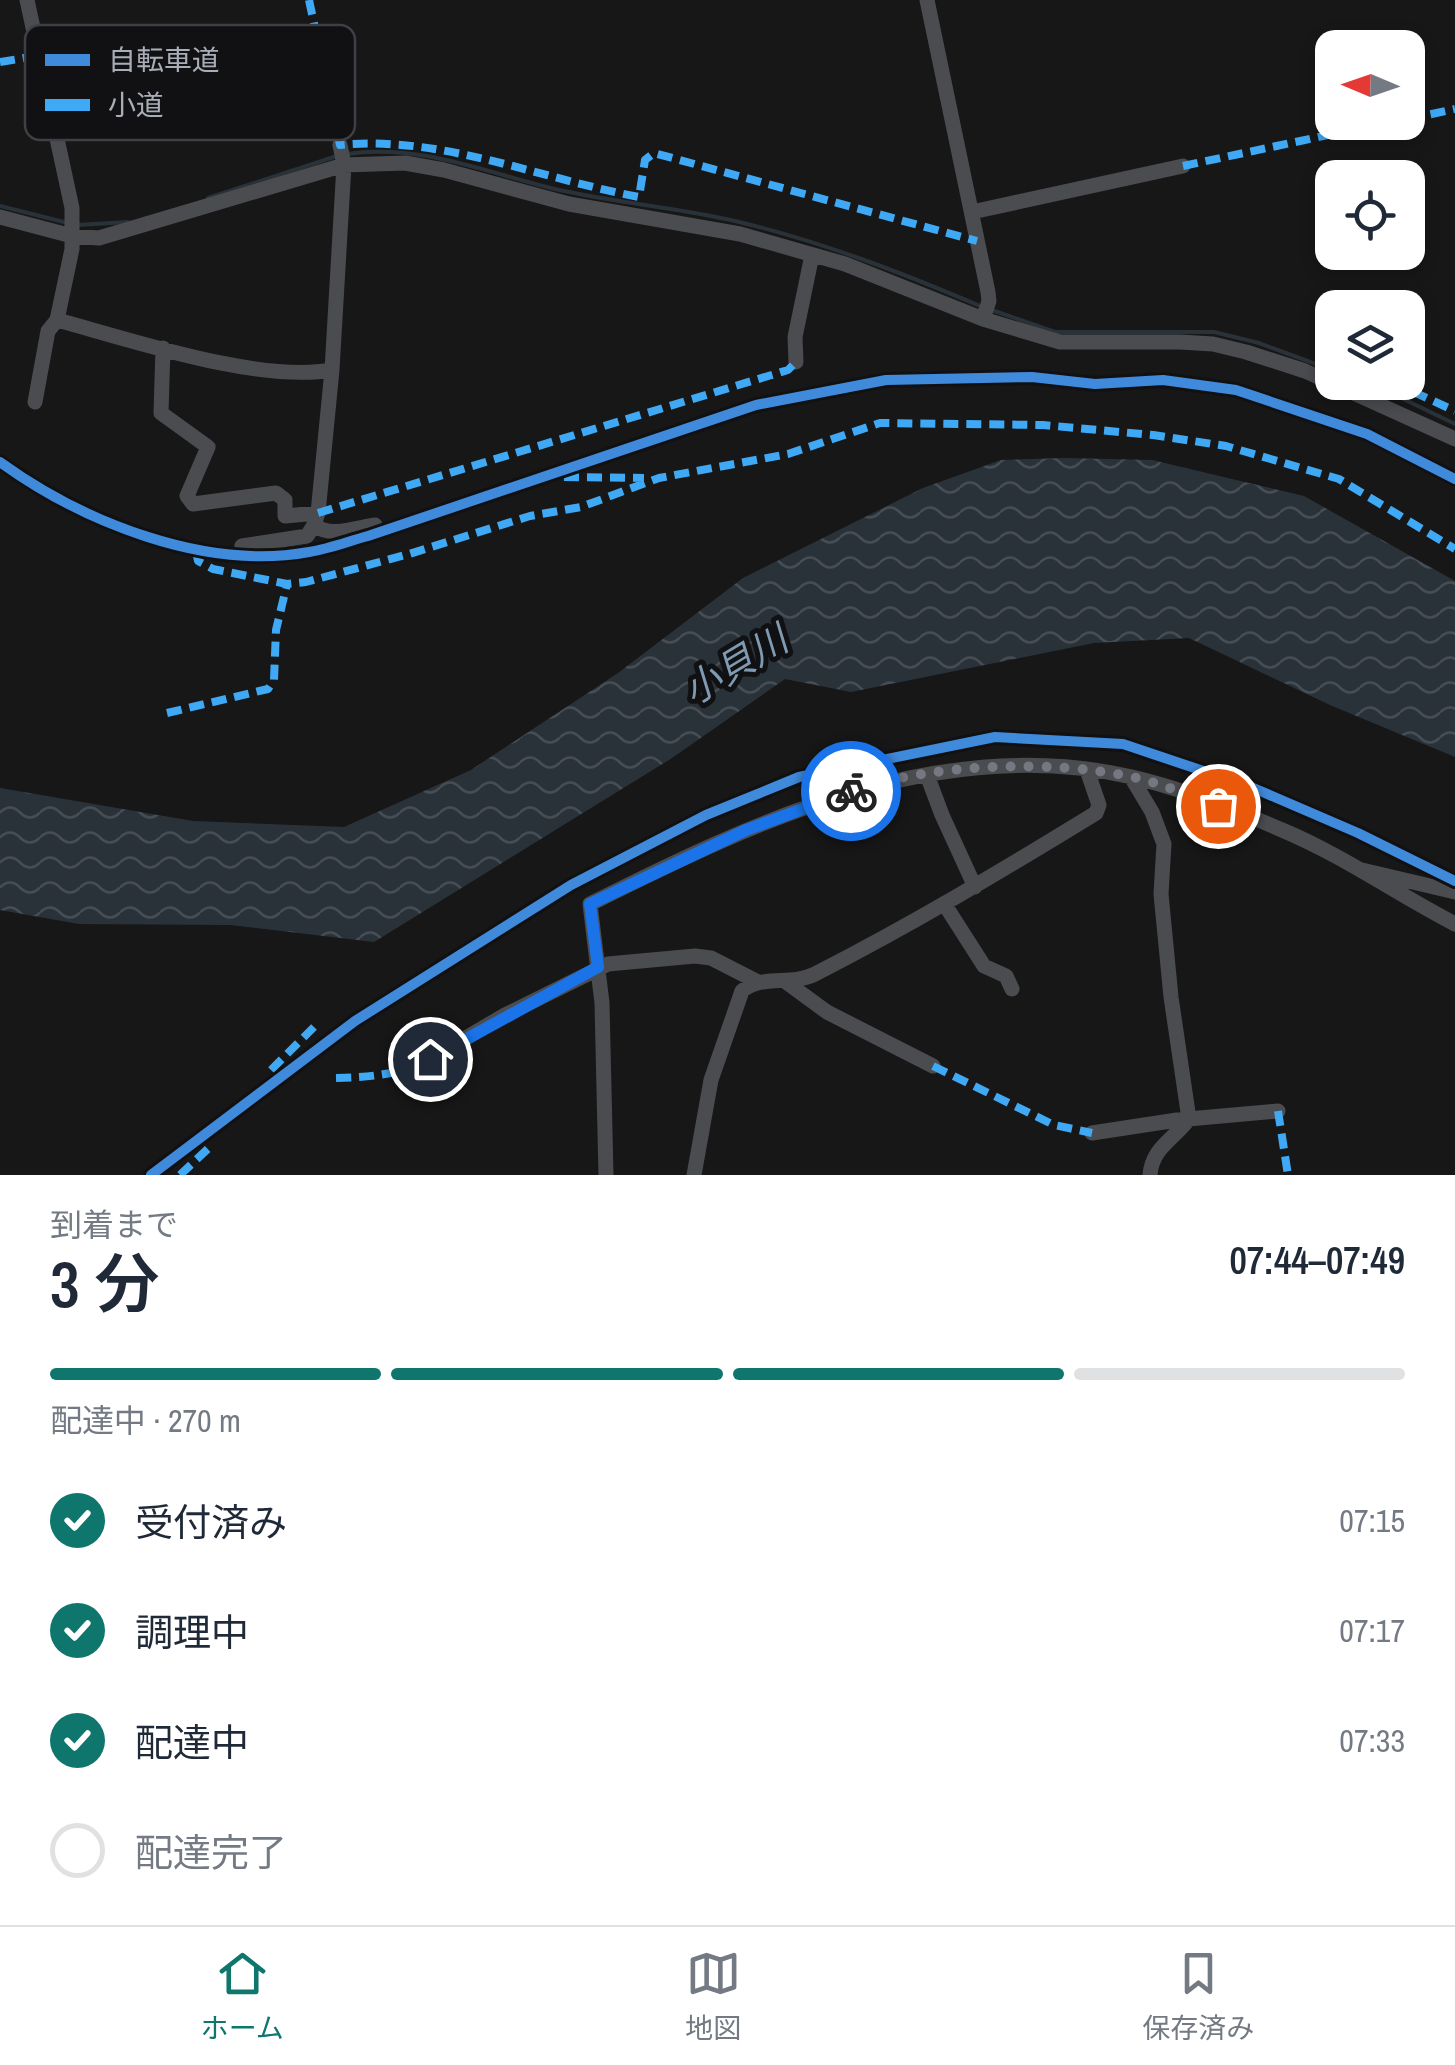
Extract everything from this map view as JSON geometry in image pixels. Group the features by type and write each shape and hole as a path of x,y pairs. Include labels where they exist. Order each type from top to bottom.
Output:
{"street":[{"path":"27,0 32,25"},
{"path":"926,0 989,301 983,319"},
{"path":"34,402 48,331 56,320 72,228 55,140"},
{"path":"204,552 307,536 316,519 332,370 342,154"},
{"path":"0,217 72,228 99,238 134,230 342,154 405,163 570,204 707,226 812,254 909,287 983,319 1060,342 1196,343 1246,352 1304,371 1455,439"},
{"path":"972,212 1184,166"},
{"path":"796,362 795,337 812,254"},
{"path":"56,320 230,364 311,374 332,370"},
{"path":"163,348 161,413 208,447 187,496 194,504 276,493 285,500 285,516 316,519"},
{"path":"0,462 102,518 159,541 204,552 308,553 756,405 886,380 1032,377 1095,384 1163,380 1236,390 1367,434 1455,479"},
{"path":"316,519 322,532 334,532 424,517"},
{"path":"606,1175 604,1048 590,904 764,822 860,788 928,774 1028,766 1132,777 1284,830 1455,924"},
{"path":"430,1059 598,967 695,956 711,958 758,982 807,978 945,905 1096,813 1099,805 1088,770"},
{"path":"928,774 974,887"},
{"path":"1132,777 1164,844 1161,894 1189,1120"},
{"path":"1358,870 1455,892"},
{"path":"945,905 984,966 1006,976 1012,989"},
{"path":"694,1175 711,1080 731,1018 742,991 758,982"},
{"path":"786,982 827,1012 932,1066"},
{"path":"1092,1133 1278,1111"},
{"path":"1150,1175 1158,1149 1189,1120"}],"water":[{"name":"小貝川","path":"1001,460 1152,460 1304,496 1455,581 1455,757 1330,705 1189,638 1094,643 851,692 785,679 672,758 374,942 231,925 79,924 0,910 0,788 193,821 344,827 471,770 618,673 743,578 923,488"}],"waterway":[{"path":"347,154 427,156 578,194 735,221 859,258 980,306"},
{"path":"208,198 337,156"},
{"path":"0,206 68,223"},
{"path":"77,225 128,222"},
{"path":"989,309 1055,332 1214,332 1315,364"},
{"path":"1405,400 1455,424"}],"marked path":[{"path":"309,0 314,25"},
{"path":"0,62 25,58"},
{"path":"1425,115 1455,109"},
{"path":"1183,166 1315,138"},
{"path":"339,140 340,145 416,146 453,152 639,197 645,160 654,153 977,241"},
{"path":"318,513 788,370 796,362"},
{"path":"1425,397 1455,411"},
{"path":"196,551 198,561 213,569 287,584 306,582 530,516 581,507 659,478 788,454 880,423 1043,425 1226,446 1339,479 1455,549"},
{"path":"564,477 644,478"},
{"path":"167,713 268,689 274,680 276,630 287,584"},
{"path":"271,1070 314,1027"},
{"path":"336,1078 384,1074 430,1059"},
{"path":"933,1066 1054,1125 1092,1133"},
{"path":"1278,1111 1288,1175"},
{"path":"180,1175 213,1144"}],"cycle path":[{"path":"0,462 69,504 147,537 187,548 269,556 316,551 368,536 756,405 886,380 1032,377 1095,384 1163,380 1236,390 1367,434 1455,479"},
{"path":"151,1175 355,1021 571,885 706,815 799,777 995,737 1123,744 1251,787 1358,833 1455,881"}],"way so far":[{"path":"851,791 898,778 1028,766 1132,777 1218,806"}],"route":[{"path":"430,1059 598,967 590,904 685,856 851,791"}]}
